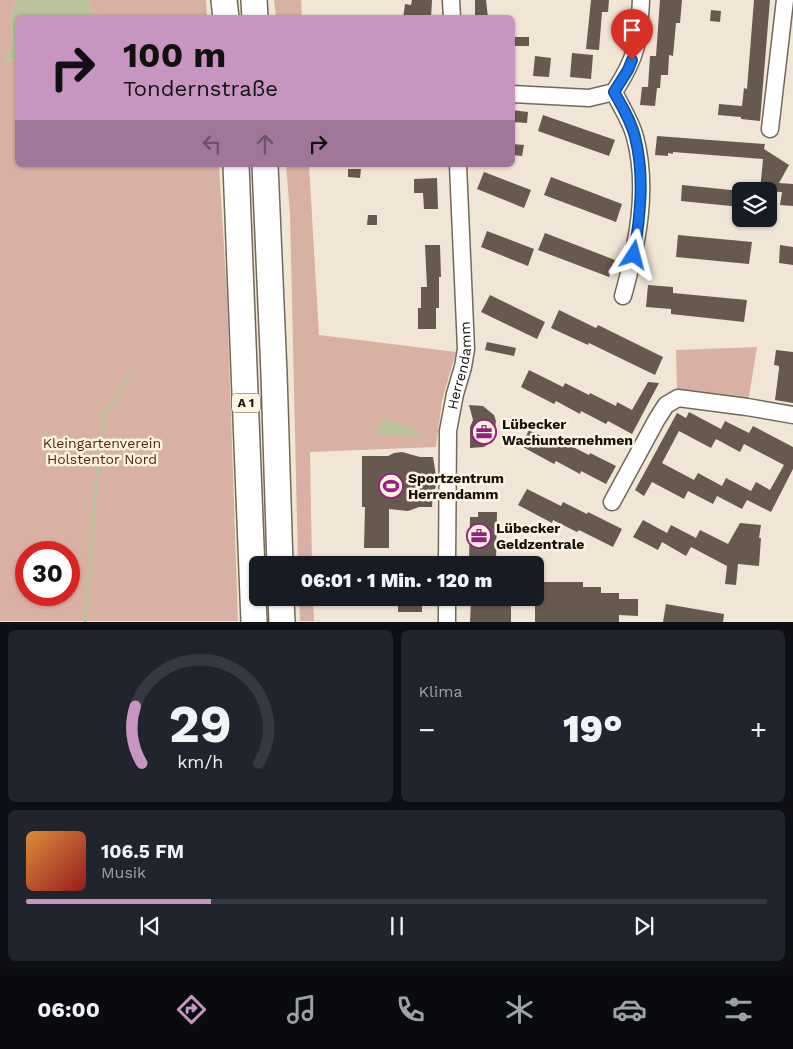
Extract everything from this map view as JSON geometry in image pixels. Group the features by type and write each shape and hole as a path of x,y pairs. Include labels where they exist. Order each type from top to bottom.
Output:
{"highway":[{"path":"224,0 226,15"},
{"path":"254,0 255,15"},
{"name":"A 1","path":"236,167 254,622"},
{"name":"A 1","path":"265,167 280,556"},
{"path":"281,606 282,622"}],"street":[{"path":"451,0 452,15"},
{"path":"515,94 589,98 614,92 628,70 636,50 640,29 641,0"},
{"path":"770,129 786,0"},
{"path":"614,92 635,137 640,184 641,215 639,229 623,296"},
{"name":"Herrendamm","path":"447,556 448,430 466,349 458,167"},
{"path":"612,502 657,419 666,405 678,398 793,415"},
{"path":"447,606 447,622"}],"green space":[{"name":"Kleingartenverein Holstentor Nord","path":"0,0 17,0 10,16 13,43 3,61 15,60 15,167 219,167 227,296 238,621 0,621"},
{"path":"89,0 206,0 207,15 99,15 91,9"},
{"path":"274,0 301,0 302,15 276,15"},
{"path":"286,167 309,167 319,335 456,352 442,401 436,447 310,452 312,556 298,556 290,214"},
{"path":"757,347 748,402 677,391 676,350"},
{"path":"299,606 313,606 314,621 300,621"}],"shaded area":[{"path":"17,0 89,0 91,9 99,15 15,15 15,60 3,61 13,43 10,16"},
{"path":"384,418 419,432 416,436 376,434"}],"building":[{"path":"412,0 432,0 431,15 403,15 405,4 411,5"},
{"path":"475,0 486,0 488,15 475,15"},
{"path":"591,0 609,0 608,12 602,12 599,50 586,49"},
{"path":"660,0 682,0 680,23 676,23 673,56 669,55 668,75 661,75 655,106 640,105 642,87 648,87 650,56 656,56"},
{"path":"754,0 770,0 760,121 718,115 719,104 742,106 744,88 747,89"},
{"path":"711,10 721,11 720,22 710,21"},
{"path":"515,37 529,37 529,46 515,46"},
{"path":"572,53 593,55 591,79 570,77"},
{"path":"535,56 551,58 549,77 533,76"},
{"path":"515,110 528,112 527,123 515,122"},
{"path":"543,115 615,140 609,156 538,131"},
{"path":"657,136 765,144 764,149 789,165 779,183 793,184 793,206 780,205 782,192 777,192 777,182 761,182 763,159 673,152 673,154 668,153 668,156 655,155"},
{"path":"515,144 524,145 522,156 515,155"},
{"path":"348,169 361,169 360,178 348,177"},
{"path":"484,172 531,190 524,208 477,189"},
{"path":"551,177 622,204 616,222 544,195"},
{"path":"437,178 438,209 424,209 423,193 414,193 414,179"},
{"path":"682,185 732,190 732,206 681,201"},
{"path":"368,215 377,215 377,225 367,225"},
{"path":"487,231 534,249 528,266 481,247"},
{"path":"545,233 615,260 609,277 538,250"},
{"path":"678,235 752,242 749,264 676,257"},
{"path":"425,245 440,245 441,277 439,277 439,308 436,308 436,329 418,329 421,287 427,287"},
{"path":"780,245 793,247 793,265 779,263"},
{"path":"648,285 673,287 673,293 747,300 744,322 671,314 671,309 646,307"},
{"path":"490,295 545,322 537,339 481,312"},
{"path":"559,310 596,328 598,325 663,357 655,375 589,343 588,345 551,328"},
{"path":"487,342 516,348 514,356 485,350"},
{"path":"776,350 793,352 793,403 775,400 779,369 779,366 774,365"},
{"path":"529,370 563,387 565,383 616,406 617,402 632,410 648,382 659,383 632,434 608,421 606,424 581,411 580,414 556,401 554,404 521,387"},
{"path":"469,405 483,406 494,415 496,421 494,436 491,442 484,447 470,448 470,427 473,420"},
{"path":"689,412 721,429 725,421 749,433 753,426 793,447 793,469 771,512 747,500 742,509 717,496 713,504 688,491 684,499 652,482 644,496 635,490 677,413 686,418","holes":["679,431 711,448 716,439 740,452 744,444 784,465 770,490 756,482 751,491 726,478 722,486 698,473 694,480 662,463"]},
{"path":"529,430 563,447 565,443 616,466 606,484 581,471 580,474 556,461 554,464 521,446"},
{"path":"402,452 420,457 433,457 437,482 433,491 432,507 419,507 408,511 389,509 389,548 364,548 365,507 362,507 362,456 388,456"},
{"path":"527,489 561,506 563,502 587,514 588,512 622,529 613,547 579,530 577,532 553,520 552,523 518,505"},
{"path":"478,512 497,512 496,556 469,556 470,517 478,517"},
{"path":"643,520 667,533 671,525 696,538 700,530 728,544 740,523 761,525 759,566 738,564 736,585 725,584 727,566 691,547 686,556 662,542 658,550 633,537"},
{"path":"544,582 583,582 583,587 601,587 601,593 619,593 619,599 638,599 638,616 619,615 619,622 535,622 535,606 544,606"},
{"path":"666,604 724,614 723,622 663,622"},
{"path":"398,606 422,606 422,612 398,612"},
{"path":"471,606 511,606 511,622 470,622"}],"waterway":[{"path":"85,622 96,485 104,414 129,373"}],"place":[{"name":"Lübecker Wachunternehmen","path":"484,432"},
{"name":"Sportzentrum Herrendamm","path":"391,486"},
{"name":"Lübecker Geldzentrale","path":"479,536"}],"route":[{"path":"632,60 614,92 635,137 639,166 641,215 634,255"}]}
